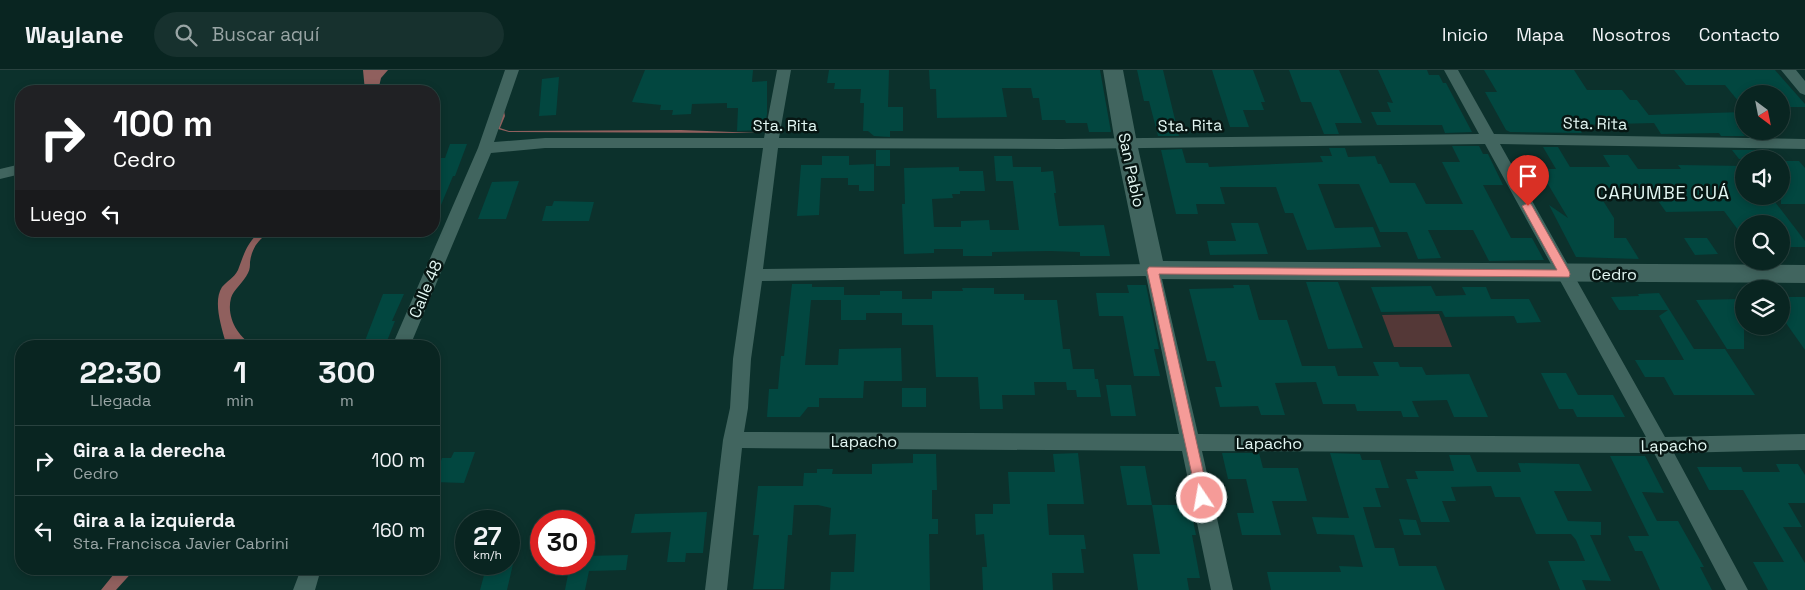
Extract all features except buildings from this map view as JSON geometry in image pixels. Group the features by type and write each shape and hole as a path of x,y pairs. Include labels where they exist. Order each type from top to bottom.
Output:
{"street":[{"name":"Calle 48","path":"403,340 486,148 512,70"},
{"path":"716,590 733,440 739,408 742,359 771,142 784,70"},
{"name":"San Pablo","path":"1113,70 1126,144 1153,270"},
{"path":"1451,70 1660,445 1737,590"},
{"path":"1788,70 1805,90"},
{"name":"Sta. Rita","path":"486,148 545,143 1126,144 1490,139 1805,144"},
{"path":"0,174 15,170"},
{"path":"754,275 1153,270 1222,590"},
{"name":"Cedro","path":"1153,270 1805,274"},
{"name":"Lapacho","path":"733,440 1660,445 1805,442"},
{"path":"304,590 309,575"}],"shaded area":[{"path":"363,70 388,70 381,78 379,85 364,85"},
{"path":"504,111 505,116 500,128 509,131 681,130 758,133 509,132 498,129"},
{"path":"254,237 263,237 254,248 249,272 232,295 230,305 230,312 235,326 246,340 225,340 218,306 219,293 222,287 238,270 249,244"},
{"path":"1439,314 1452,347 1394,347 1382,315"},
{"path":"113,575 130,575 116,590 101,590"}],"district":[{"name":"CARUMBE CUÁ","path":"1663,193"}],"route":[{"path":"1202,498 1153,270 1565,274 1528,206"}]}
